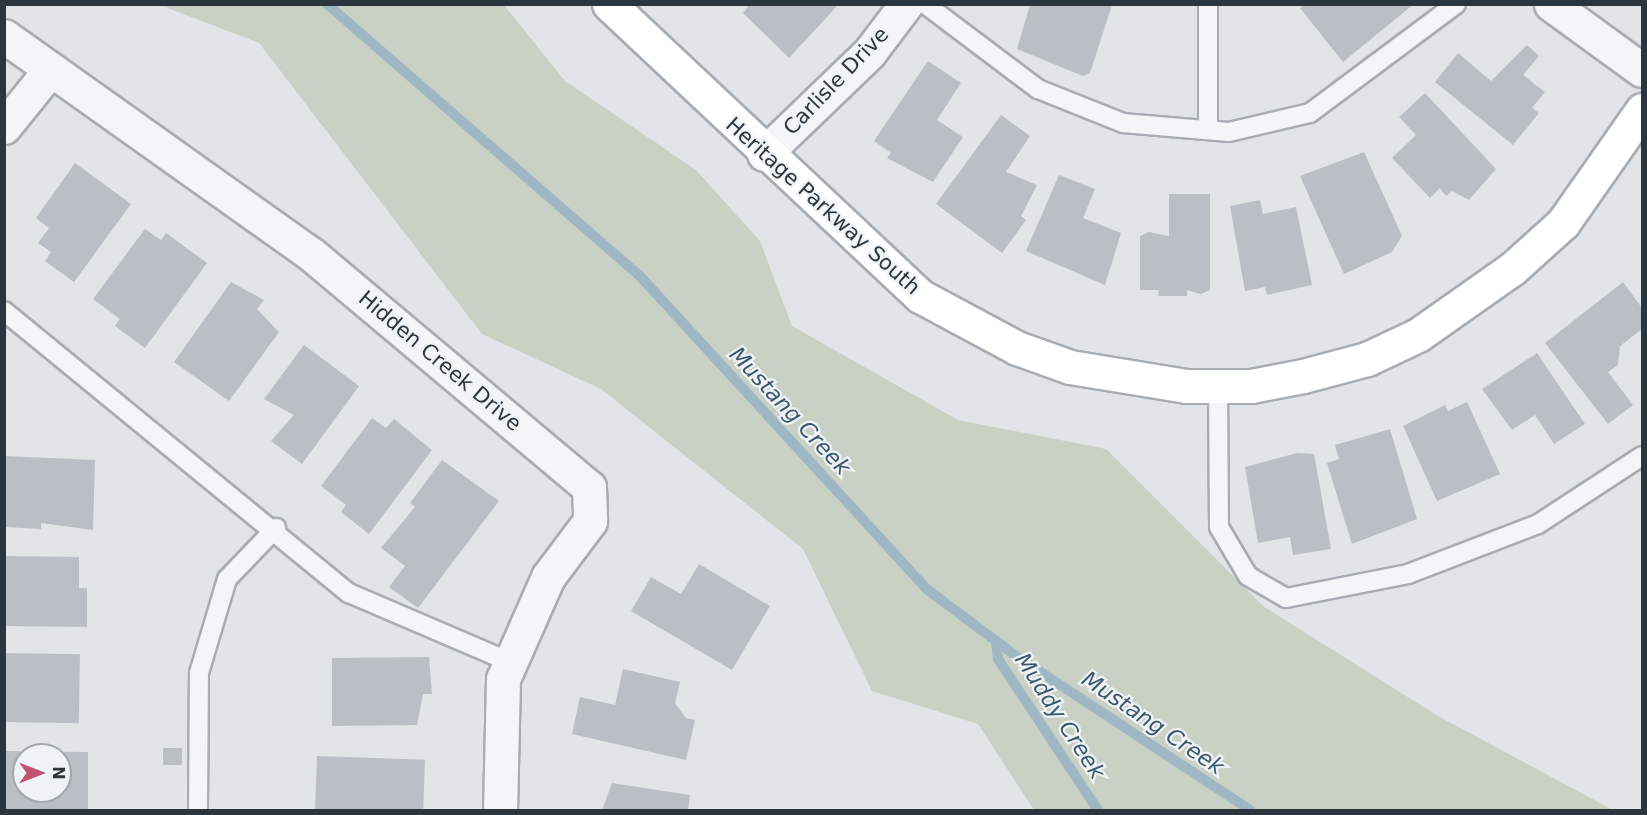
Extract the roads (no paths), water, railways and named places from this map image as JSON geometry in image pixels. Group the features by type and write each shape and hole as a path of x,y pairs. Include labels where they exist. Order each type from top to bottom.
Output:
{"street":[{"name":"Heritage Parkway South","path":"609,4 764,154 920,296 1017,348 1070,367 1186,386 1218,386 1303,376 1366,359 1418,335 1512,269 1563,223 1642,110"},
{"name":"Carlisle Drive","path":"764,154 869,53 906,4"},
{"path":"1551,4 1642,70"},
{"name":"Hidden Creek Drive","path":"4,36 311,254 589,487 590,521 548,577 504,679 500,810"},
{"path":"4,127 50,70"}],"lane":[{"path":"925,4 1038,89 1123,123 1229,132 1310,113 1456,4"},
{"path":"1208,4 1208,129"},
{"path":"4,311 276,528 349,593 510,662"},
{"path":"1218,386 1219,527 1248,576 1286,598 1408,574 1538,524 1642,456"},
{"path":"198,810 199,673 227,579 276,528"}],"waterway":[{"name":"Mustang Creek","path":"327,4 639,275 928,590 1012,653 1250,810"},
{"name":"Muddy Creek","path":"996,641 998,659 1098,810"}]}
